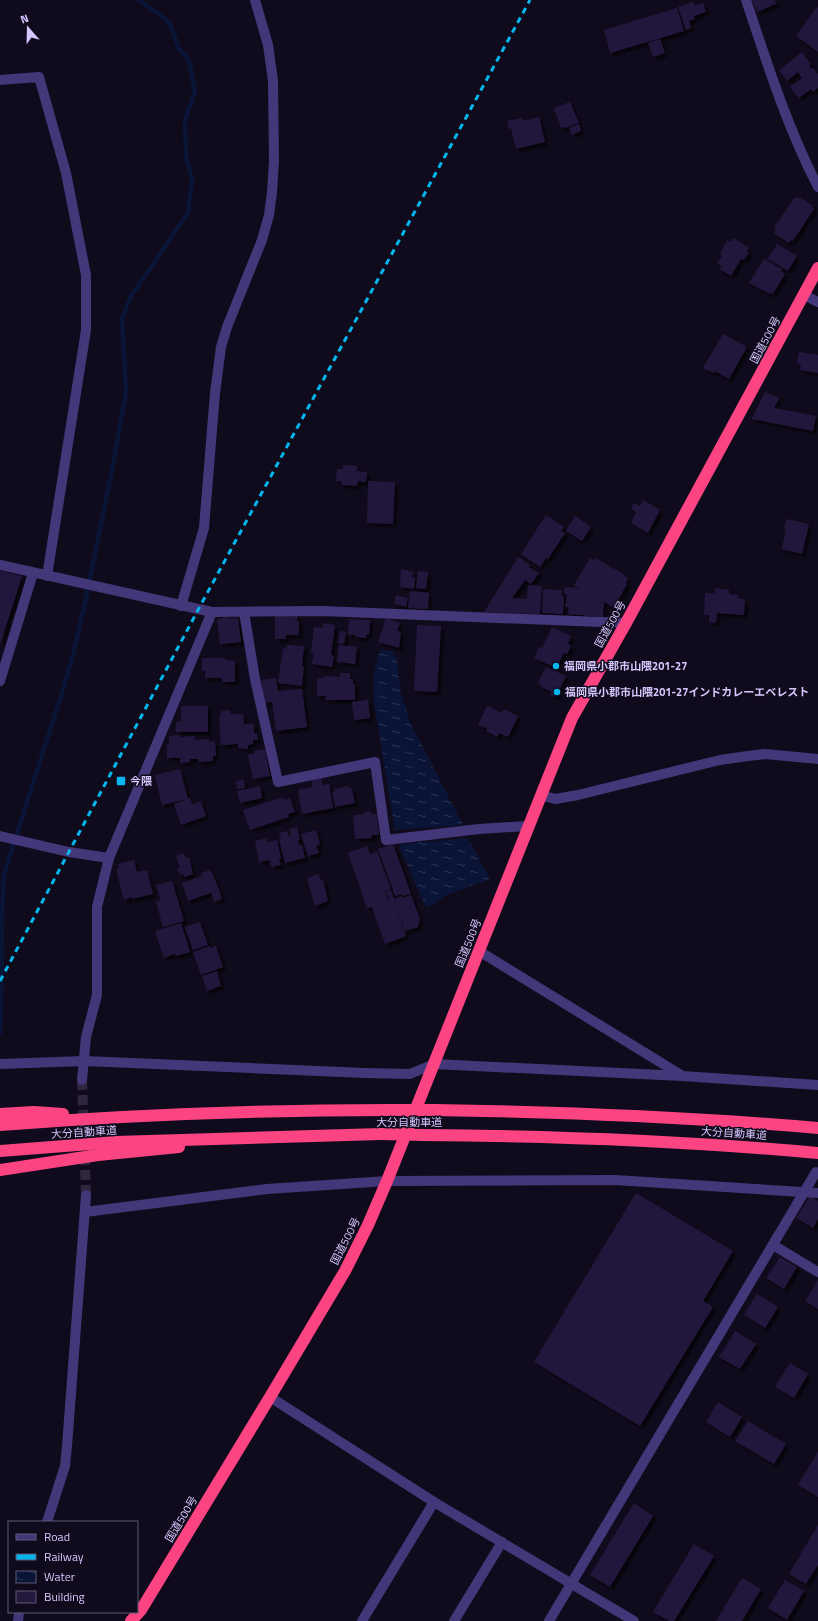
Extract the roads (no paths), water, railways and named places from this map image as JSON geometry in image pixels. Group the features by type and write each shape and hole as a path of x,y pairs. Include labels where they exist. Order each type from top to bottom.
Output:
{"highway":[{"name":"国道500号","path":"131,1621 141,1610 270,1397 345,1271 368,1226 572,718 626,623 818,268"},
{"name":"大分自動車道","path":"0,1125 117,1118 317,1110 434,1110 635,1115 818,1128"},
{"path":"0,1114 34,1112 117,1118"},
{"name":"大分自動車道","path":"0,1151 116,1142 381,1134 518,1136 632,1140 745,1146 818,1153"},
{"path":"0,1170 98,1154 316,1136"}],"street":[{"path":"181,606 204,528 215,393 221,347 227,327 262,240 269,215 272,192 274,161 273,81 268,45 255,0"},
{"path":"746,0 782,106 818,187"},
{"path":"0,80 39,77 66,172 86,275 86,330 47,576"},
{"path":"804,295 818,302"},
{"path":"0,565 212,612 322,611 626,623"},
{"path":"0,682 33,573"},
{"path":"82,1080 86,1037 97,995 97,907 109,858 212,612"},
{"path":"244,612 257,687 278,782 296,777 375,762 386,840 479,829 528,826"},
{"path":"541,795 555,799 578,795 720,760 748,756 765,754 818,759"},
{"path":"2,836 68,852 109,858"},
{"path":"479,951 682,1076"},
{"path":"4,1064 84,1061 365,1074 410,1074 434,1064 682,1076 818,1085"},
{"path":"549,1621 816,1172"},
{"path":"85,1212 267,1189 387,1181 615,1180 818,1193"},
{"path":"47,1521 65,1466 86,1195"},
{"path":"773,1245 818,1272"},
{"path":"270,1397 434,1502 571,1582 634,1621"},
{"path":"362,1621 434,1502"},
{"path":"454,1621 502,1542"}],"water":[{"path":"380,649 394,652 393,656 397,658 400,690 411,724 463,825 395,830 374,701 374,672"},
{"path":"468,838 490,879 447,895 426,908 400,848 401,844"}],"waterway":[{"path":"0,1033 4,874 60,699 73,655 87,594 126,392 122,318 131,296 188,213 192,179 186,156 185,120 195,92 189,60 179,49 170,24 139,0"}],"tunnel":[{"path":"82,1080 86,1195"}],"railway":[{"path":"0,981 198,610 530,0"}],"place":[{"name":"福岡県小郡市山隈201-27","path":"556,666"},
{"name":"福岡県小郡市山隈201-27インドカレーエベレスト","path":"557,692"},
{"name":"今隈","path":"121,781"}]}
